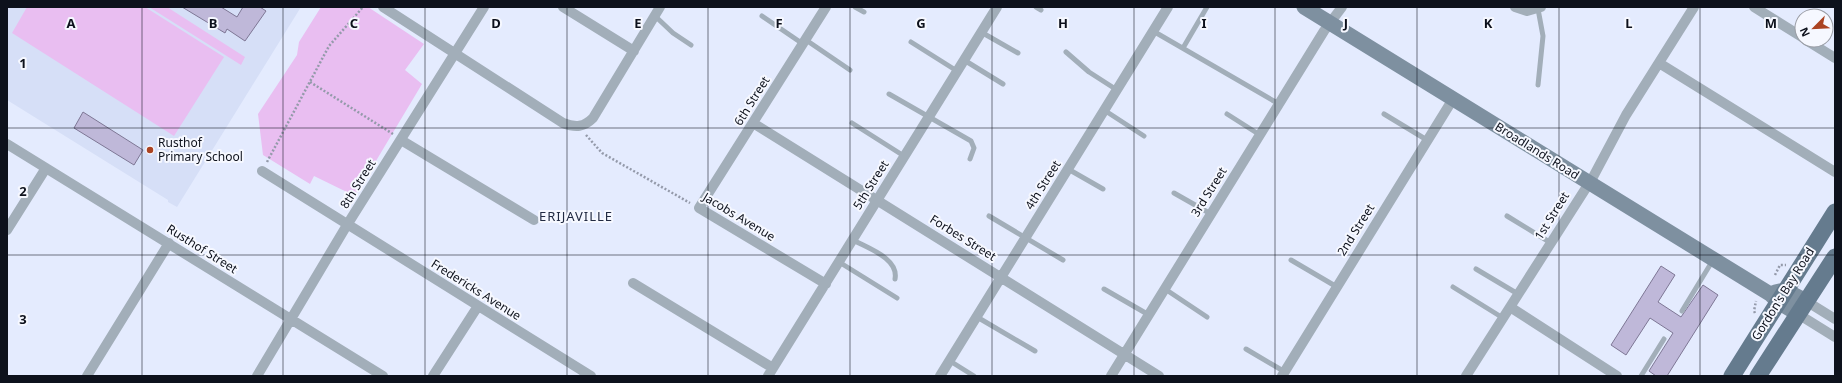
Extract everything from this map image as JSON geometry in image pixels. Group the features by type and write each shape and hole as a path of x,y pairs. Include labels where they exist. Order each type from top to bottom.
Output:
{"main road":[{"name":"Broadlands Road","path":"1304,7 1713,259 1802,307"},
{"name":"Gordon's Bay Road","path":"1732,376 1778,295 1835,212"},
{"name":"Gordon's Bay Road","path":"1758,376 1835,257"}],"street":[{"path":"383,7 454,54 564,123 573,127 587,124 594,118 660,7"},
{"name":"8th Street","path":"257,376 292,320 347,225 484,7"},
{"path":"563,7 634,51"},
{"name":"5th Street","path":"771,372 997,7"},
{"name":"4th Street","path":"940,376 1168,7"},
{"name":"3rd Street","path":"1111,376 1279,104 1342,7"},
{"path":"1515,7 1527,11 1539,8"},
{"name":"1st Street","path":"1466,376 1589,183 1626,115 1694,7"},
{"path":"1754,7 1794,32"},
{"name":"6th Street","path":"699,208 804,42 823,8"},
{"path":"1819,48 1835,58"},
{"path":"1659,63 1835,172"},
{"name":"2nd Street","path":"1283,374 1453,98"},
{"name":"Forbes Street","path":"753,122 1159,376"},
{"path":"401,140 534,220"},
{"name":"Rusthof Street","path":"7,144 383,376"},
{"path":"7,230 46,168"},
{"name":"Fredericks Avenue","path":"262,170 347,225 591,376"},
{"name":"Jacobs Avenue","path":"699,208 826,284"},
{"path":"87,376 168,243"},
{"path":"633,283 771,372"},
{"path":"433,376 478,306"},
{"path":"1510,307 1617,376"},
{"path":"1802,307 1835,319"},
{"path":"1802,307 1833,332"}],"lane":[{"path":"856,7 864,12"},
{"path":"1036,7 1041,10"},
{"path":"1183,48 1207,7"},
{"path":"1538,85 1543,36 1539,8"},
{"path":"655,16 673,33 691,45"},
{"path":"762,16 850,70"},
{"path":"1153,31 1279,104"},
{"path":"981,32 1018,53"},
{"path":"912,42 957,71"},
{"path":"1066,52 1089,72 1117,90"},
{"path":"964,60 1003,84"},
{"path":"889,94 971,141 974,148 970,159"},
{"path":"1104,110 1144,136"},
{"path":"1226,114 1260,135"},
{"path":"1384,114 1427,140"},
{"path":"852,123 904,156"},
{"path":"1068,169 1103,190"},
{"path":"1174,193 1211,214"},
{"path":"989,216 1063,260"},
{"path":"1508,216 1551,243"},
{"path":"853,240 890,262 894,269 896,279"},
{"path":"1682,311 1713,259"},
{"path":"1290,260 1337,287"},
{"path":"839,262 897,298"},
{"path":"1476,269 1518,294"},
{"path":"1453,287 1503,318"},
{"path":"1104,289 1149,315"},
{"path":"1165,289 1207,317"},
{"path":"976,317 1035,351"},
{"path":"1641,376 1664,339"},
{"path":"1246,349 1283,374"},
{"path":"950,361 974,376"}],"path":[{"path":"262,170 329,46 363,7"},
{"path":"310,82 401,140"},
{"name":"Jacobs Avenue","path":"580,126 589,140 602,153 699,208"}],"shaded area":[{"name":"Rusthof Primary School","path":"7,7 301,7 177,207 7,100"},
{"path":"27,7 145,7 224,57 174,136 12,33"},
{"path":"149,7 167,7 245,57 241,65"},
{"path":"321,7 368,7 424,44 405,70 422,84 355,196 314,176 310,184 263,155 258,114 297,55 299,42"}],"building":[{"path":"182,7 221,7 237,17 243,7 260,7 266,11 245,41 227,29 225,33"},
{"path":"83,112 143,150 134,165 74,128"},
{"path":"1661,266 1675,275 1658,302 1681,317 1703,285 1718,295 1667,376 1656,376 1649,371 1673,333 1650,318 1626,355 1611,345"}],"place":[{"name":"Rusthof Primary School","path":"150,150"}],"district":[{"name":"ERIJAVILLE","path":"576,216"}]}
